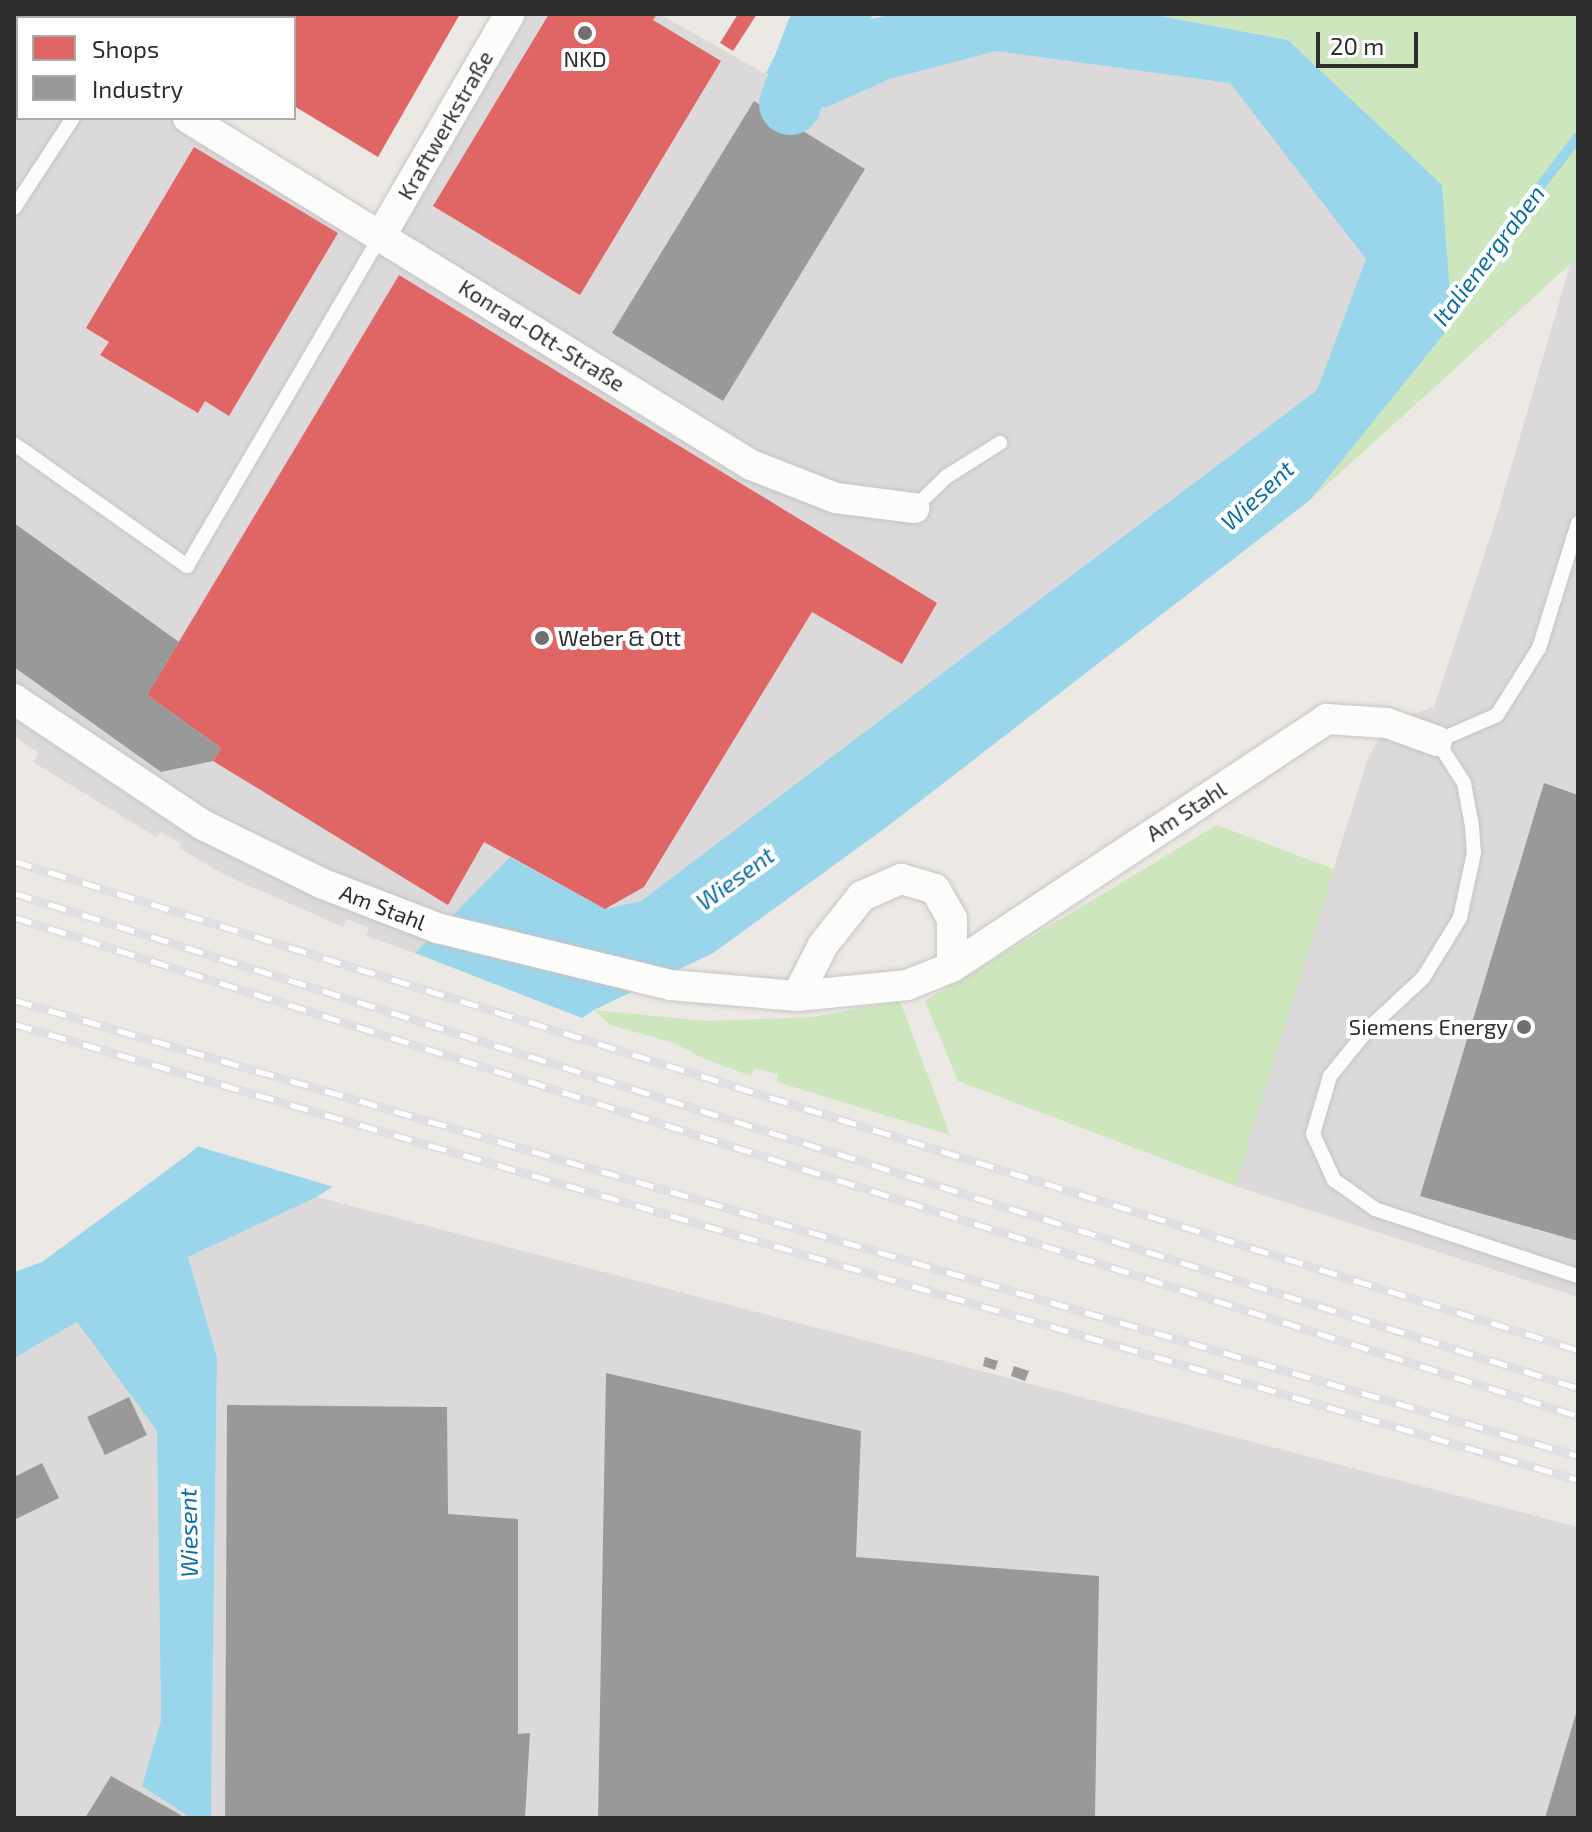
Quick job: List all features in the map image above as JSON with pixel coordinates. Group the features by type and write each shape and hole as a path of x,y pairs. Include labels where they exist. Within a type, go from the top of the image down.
{"street":[{"name":"Kraftwerkstraße","path":"380,237 510,14"},
{"name":"Konrad-Ott-Straße","path":"191,120 751,465 836,498 914,508"},
{"name":"Am Stahl","path":"14,699 203,825 323,884 437,928 671,985 797,996 907,985 952,967 1326,719 1387,723 1437,741"},
{"path":"797,996 823,945 862,896 901,879 935,889 952,919 952,967"}],"lane":[{"path":"14,208 72,120"},
{"path":"14,444 187,566 380,237"},
{"path":"914,508 946,477 1000,443"},
{"path":"1578,523 1539,648 1497,715 1437,741 1464,783 1472,826 1474,853 1460,918 1423,978 1369,1028 1330,1076 1313,1134 1334,1180 1375,1209 1578,1276"}],"shaded area":[{"path":"14,14 16,120 208,120 387,224 515,14 660,14 825,108 890,79 996,51 1230,82 1367,259 1317,390 641,901 605,909 510,857 415,953 366,936 369,928 347,919 343,927 225,875 179,848 181,844 161,832 156,837 33,762 39,753 14,736"},
{"path":"1578,257 1578,1297 1235,1186 1367,761 1387,723 1434,707 1495,522 1570,265"},
{"path":"317,1197 1578,1527 1578,1818 211,1818 217,1357 188,1257"},
{"path":"77,1322 157,1431 161,1720 142,1786 191,1818 14,1818 14,1358"}],"green space":[{"path":"1151,14 1578,14 1578,257 1310,500 1452,324 1288,40"},
{"path":"1217,825 1334,869 1235,1186 958,1081 925,1001"},
{"path":"900,1001 950,1135 777,1082 778,1074 754,1068 751,1076 702,1058 674,1043 611,1025 594,1010 706,1021 812,1017"}],"water":[{"path":"796,14 874,14 870,19 894,14 1150,14 1288,40 1442,185 1452,324 1310,500 888,826 713,953 594,1010 317,1197 188,1257 217,1357 211,1818 191,1818 142,1786 161,1720 157,1431 77,1322 14,1358 14,1272 42,1262 189,1154 415,953 510,857 605,909 641,901 1317,390 1366,259 1230,83 996,51 890,79 825,108 766,73"}],"pier":[{"path":"415,953 587,1020 337,1188 193,1145 371,987"}],"building: Shops":[{"path":"144,14 460,14 378,157 296,107 296,16"},
{"path":"549,14 657,14 653,20 721,61 580,295 433,206"},
{"path":"738,14 757,14 733,51 720,43"},
{"path":"194,147 338,233 229,416 205,401 198,413 100,355 109,342 86,328"},
{"name":"Weber & Ott","path":"399,275 937,603 902,664 812,612 644,887 605,909 484,842 448,905 213,761 221,748 147,695"}],"building: Industry":[{"path":"754,101 865,169 723,401 612,333"},
{"path":"14,523 179,642 147,695 221,748 213,761 161,772 14,667"},
{"name":"Siemens Energy","path":"1544,783 1578,795 1578,1241 1420,1196"},
{"path":"985,1357 998,1361 995,1370 983,1366"},
{"path":"1014,1366 1029,1371 1025,1381 1011,1376"},
{"path":"606,1373 861,1431 856,1557 1099,1576 1095,1818 598,1818"},
{"path":"129,1397 147,1435 105,1455 87,1417"},
{"path":"227,1405 447,1407 448,1514 518,1519 518,1734 530,1733 525,1818 225,1818"},
{"path":"42,1463 59,1498 14,1520 14,1477"},
{"path":"1577,1710 1578,1818 1545,1818"},
{"path":"111,1776 172,1810 185,1818 85,1818"}],"waterway":[{"name":"Wiesent","path":"790,104 817,32"},
{"name":"Italienergraben","path":"1443,314 1578,137"}],"railway":[{"path":"14,861 1578,1350"},
{"path":"14,893 1578,1388"},
{"path":"14,917 1578,1416"},
{"path":"14,1000 1578,1456"},
{"path":"14,1024 1578,1480"}],"place":[{"name":"NKD","path":"585,33"},
{"name":"Weber & Ott","path":"542,638"},
{"name":"Siemens Energy","path":"1524,1027"}]}
